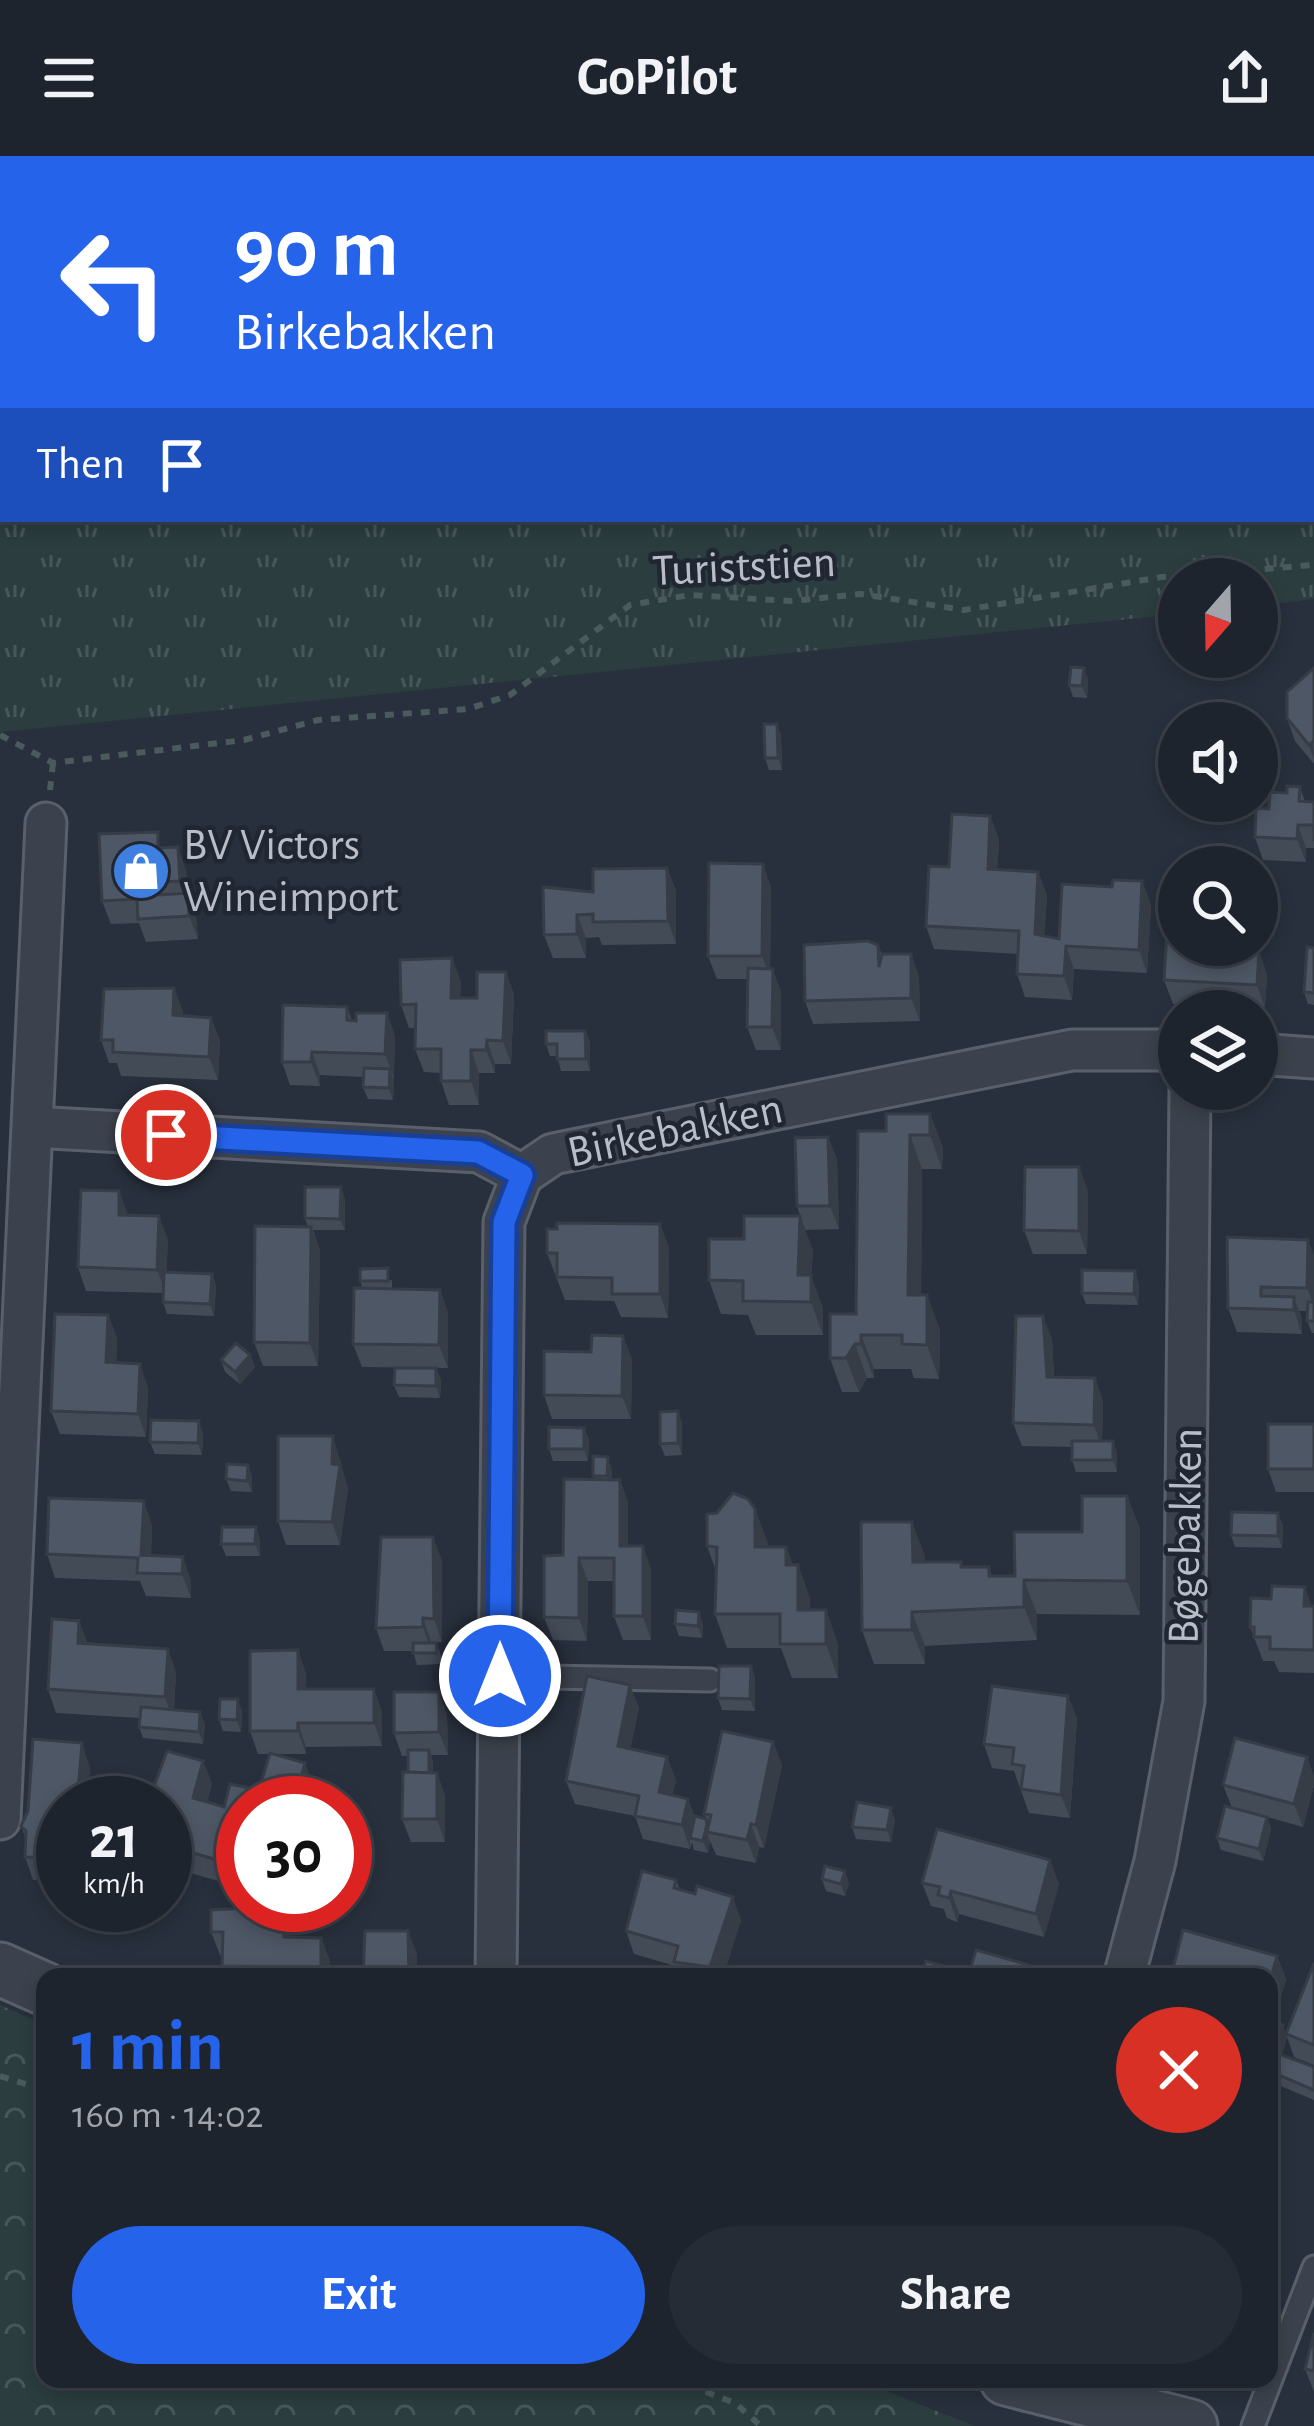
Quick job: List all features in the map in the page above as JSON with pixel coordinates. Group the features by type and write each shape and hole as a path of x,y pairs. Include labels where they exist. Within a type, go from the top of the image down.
{"street":[{"path":"0,1820 46,823"},
{"name":"Birkebakken","path":"33,1127 478,1152 522,1175 553,1154 1072,1050 1158,1051"},
{"path":"1278,1055 1314,1058"},
{"name":"Bøgebakken","path":"1126,1968 1155,1862 1184,1701 1190,1110"},
{"path":"496,1968 504,1222 522,1175"},
{"path":"0,1969 36,1985"},
{"path":"1043,2388 1191,2426"}],"lane":[{"path":"500,1676 710,1680"},
{"path":"1278,2361 1314,2267"},
{"path":"1253,2426 1268,2388"}],"path":[{"name":"Turiststien","path":"0,735 53,763 244,740 319,720 468,709 510,695 630,605 690,595 792,601 861,594 964,610 1162,577 1314,566"},
{"path":"0,2076 36,2087"},
{"path":"696,2388 735,2403 761,2426"}],"green space":[{"path":"0,522 1314,522 1314,599 1278,603 1278,558 1158,558 1158,616 0,732"},
{"path":"0,2005 36,2021 36,2388 878,2388 975,2426 0,2426"}],"building":[{"path":"1071,667 1084,668 1082,686 1069,685"},
{"path":"1314,668 1314,741 1309,745 1287,718 1287,692"},
{"path":"764,724 777,724 778,758 765,758"},
{"path":"1287,786 1300,787 1299,801 1314,802 1314,825 1298,825 1297,839 1255,837 1256,822 1278,822 1278,792 1287,793"},
{"path":"952,814 990,816 988,869 1038,872 1035,934 1059,939 1062,884 1112,887 1113,880 1142,881 1139,950 1066,946 1064,976 1017,974 1019,931 926,926 929,866 949,867"},
{"path":"158,832 158,848 178,847 180,881 160,882 160,895 188,893 189,916 138,919 137,899 102,901 99,834"},
{"path":"709,863 763,864 762,956 708,956"},
{"path":"667,868 668,921 593,922 593,914 577,915 577,934 544,935 543,887 593,892 593,869"},
{"path":"868,941 878,945 879,967 882,954 911,954 911,998 805,1001 804,945"},
{"path":"1307,947 1314,948 1314,993 1304,992"},
{"path":"452,958 451,998 477,998 477,972 506,972 503,1041 487,1040 486,1050 471,1050 471,1081 441,1081 441,1049 415,1049 416,1004 401,1005 400,960"},
{"path":"1165,966 1258,966 1257,985 1164,980"},
{"path":"748,968 773,969 772,1027 747,1027"},
{"path":"174,988 173,1015 211,1018 209,1057 113,1052 113,1040 101,1040 104,989"},
{"path":"283,1005 347,1007 347,1020 356,1021 356,1013 387,1013 385,1054 312,1052 311,1062 282,1062"},
{"path":"546,1031 585,1031 586,1059 557,1059 557,1044 546,1044"},
{"path":"364,1068 390,1069 389,1088 363,1087"},
{"path":"886,1114 930,1114 930,1135 910,1135 908,1295 927,1295 927,1345 902,1344 902,1335 861,1335 861,1344 855,1344 846,1358 830,1358 830,1314 856,1314 858,1131 886,1131"},
{"path":"828,1137 830,1206 797,1206 795,1138"},
{"path":"1025,1167 1079,1167 1079,1231 1024,1230"},
{"path":"305,1187 341,1187 340,1219 305,1218"},
{"path":"81,1190 119,1191 119,1215 159,1216 157,1270 78,1267"},
{"path":"744,1216 800,1216 798,1275 811,1275 811,1302 743,1301 743,1281 709,1280 709,1239 744,1239"},
{"path":"557,1223 660,1224 660,1294 612,1294 612,1278 557,1277 557,1253 547,1253 547,1229 557,1229"},
{"path":"255,1226 311,1227 310,1343 254,1342"},
{"path":"1227,1237 1308,1240 1307,1288 1261,1287 1261,1296 1294,1297 1294,1310 1228,1308"},
{"path":"388,1268 388,1281 360,1281 360,1269"},
{"path":"1082,1270 1135,1271 1134,1294 1082,1293"},
{"path":"164,1272 212,1274 210,1304 163,1302"},
{"path":"354,1288 440,1290 439,1345 353,1344"},
{"path":"1308,1302 1314,1302 1314,1321 1307,1321"},
{"path":"55,1314 108,1315 106,1362 140,1364 138,1414 51,1411"},
{"path":"1016,1316 1043,1316 1047,1377 1095,1378 1094,1425 1013,1423"},
{"path":"592,1335 623,1336 622,1396 544,1395 544,1351 591,1352"},
{"path":"236,1343 250,1355 235,1372 221,1360"},
{"path":"395,1368 436,1368 436,1386 394,1385"},
{"path":"678,1411 678,1443 660,1444 660,1412"},
{"path":"151,1420 199,1421 198,1443 150,1442"},
{"path":"1268,1424 1314,1424 1314,1469 1268,1469"},
{"path":"549,1427 584,1428 584,1449 549,1449"},
{"path":"278,1436 333,1436 332,1464 340,1465 332,1522 278,1521"},
{"path":"1072,1441 1113,1441 1113,1460 1072,1460"},
{"path":"593,1456 608,1457 607,1476 593,1476"},
{"path":"227,1464 248,1465 247,1481 226,1479"},
{"path":"564,1479 620,1480 620,1546 643,1546 643,1616 614,1616 614,1558 579,1558 579,1618 544,1617 544,1556 563,1555"},
{"path":"733,1493 748,1499 755,1509 755,1547 786,1547 786,1565 798,1565 798,1610 826,1610 826,1644 780,1644 780,1614 715,1614 717,1547 707,1546 707,1514 717,1513"},
{"path":"1082,1496 1127,1496 1127,1581 1024,1580 1024,1607 912,1612 912,1630 862,1630 861,1522 912,1522 913,1562 961,1562 961,1567 989,1567 989,1576 1015,1576 1014,1532 1082,1532"},
{"path":"49,1498 144,1501 141,1555 183,1557 182,1574 137,1573 138,1558 47,1554"},
{"path":"1232,1512 1278,1513 1278,1536 1231,1535"},
{"path":"222,1527 256,1527 255,1544 221,1544"},
{"path":"381,1537 433,1537 434,1619 423,1618 423,1627 376,1628"},
{"path":"1272,1586 1305,1587 1304,1606 1314,1606 1314,1650 1270,1649 1270,1637 1254,1637 1251,1598 1271,1599"},
{"path":"676,1610 699,1612 698,1626 675,1624"},
{"path":"52,1619 79,1621 78,1643 168,1649 165,1697 48,1689"},
{"path":"413,1643 436,1643 437,1653 413,1653"},
{"path":"298,1650 298,1689 374,1689 374,1723 298,1723 298,1731 250,1731 250,1651"},
{"path":"719,1666 751,1666 750,1699 718,1698"},
{"path":"587,1676 630,1685 618,1746 667,1757 659,1792 688,1799 682,1825 635,1816 639,1796 566,1781"},
{"path":"992,1686 1068,1696 1061,1795 1021,1789 1024,1766 1012,1764 1014,1748 984,1744"},
{"path":"394,1692 439,1692 439,1732 394,1733"},
{"path":"220,1699 238,1699 237,1720 219,1719"},
{"path":"141,1707 200,1712 199,1732 139,1727"},
{"path":"722,1731 773,1742 756,1825 751,1824 747,1840 707,1832 711,1815 704,1814"},
{"path":"1235,1738 1307,1757 1294,1804 1223,1785"},
{"path":"33,1739 82,1743 79,1776 36,1776 36,1857 25,1857 26,1831 21,1826 28,1811"},
{"path":"408,1750 429,1750 429,1773 408,1772"},
{"path":"167,1751 203,1761 193,1798 216,1805 214,1859 192,1853 192,1776 158,1776"},
{"path":"270,1753 305,1763 302,1776 263,1776"},
{"path":"403,1772 437,1773 437,1819 402,1819"},
{"path":"857,1802 891,1808 887,1830 852,1827"},
{"path":"1225,1806 1267,1817 1259,1849 1217,1838"},
{"path":"695,1816 706,1819 703,1841 690,1838"},
{"path":"937,1829 1050,1860 1036,1914 951,1891 949,1898 938,1895 940,1887 922,1883"},
{"path":"825,1866 845,1871 841,1884 822,1879"},
{"path":"642,1871 676,1880 674,1888 695,1894 697,1886 733,1897 710,1967 674,1962 678,1946 626,1931"},
{"path":"211,1910 216,1910 216,1932 211,1932"},
{"path":"1183,1930 1277,1956 1274,1968 1173,1968"},
{"path":"408,1931 409,1968 363,1968 365,1932"},
{"path":"223,1932 284,1932 284,1937 321,1938 321,1968 222,1966"},
{"path":"976,1950 1029,1965 1028,1968 971,1968"},
{"path":"926,1961 951,1968 924,1968"},
{"path":"1314,1963 1314,2045 1286,2034"},
{"path":"1278,2054 1314,2067 1314,2090 1278,2075"},
{"path":"1314,2333 1314,2371 1305,2369"}],"place":[{"name":"BV Victors Wineimport","path":"141,871"}],"route":[{"path":"166,1135 478,1152 522,1175 504,1222 500,1676"}]}
